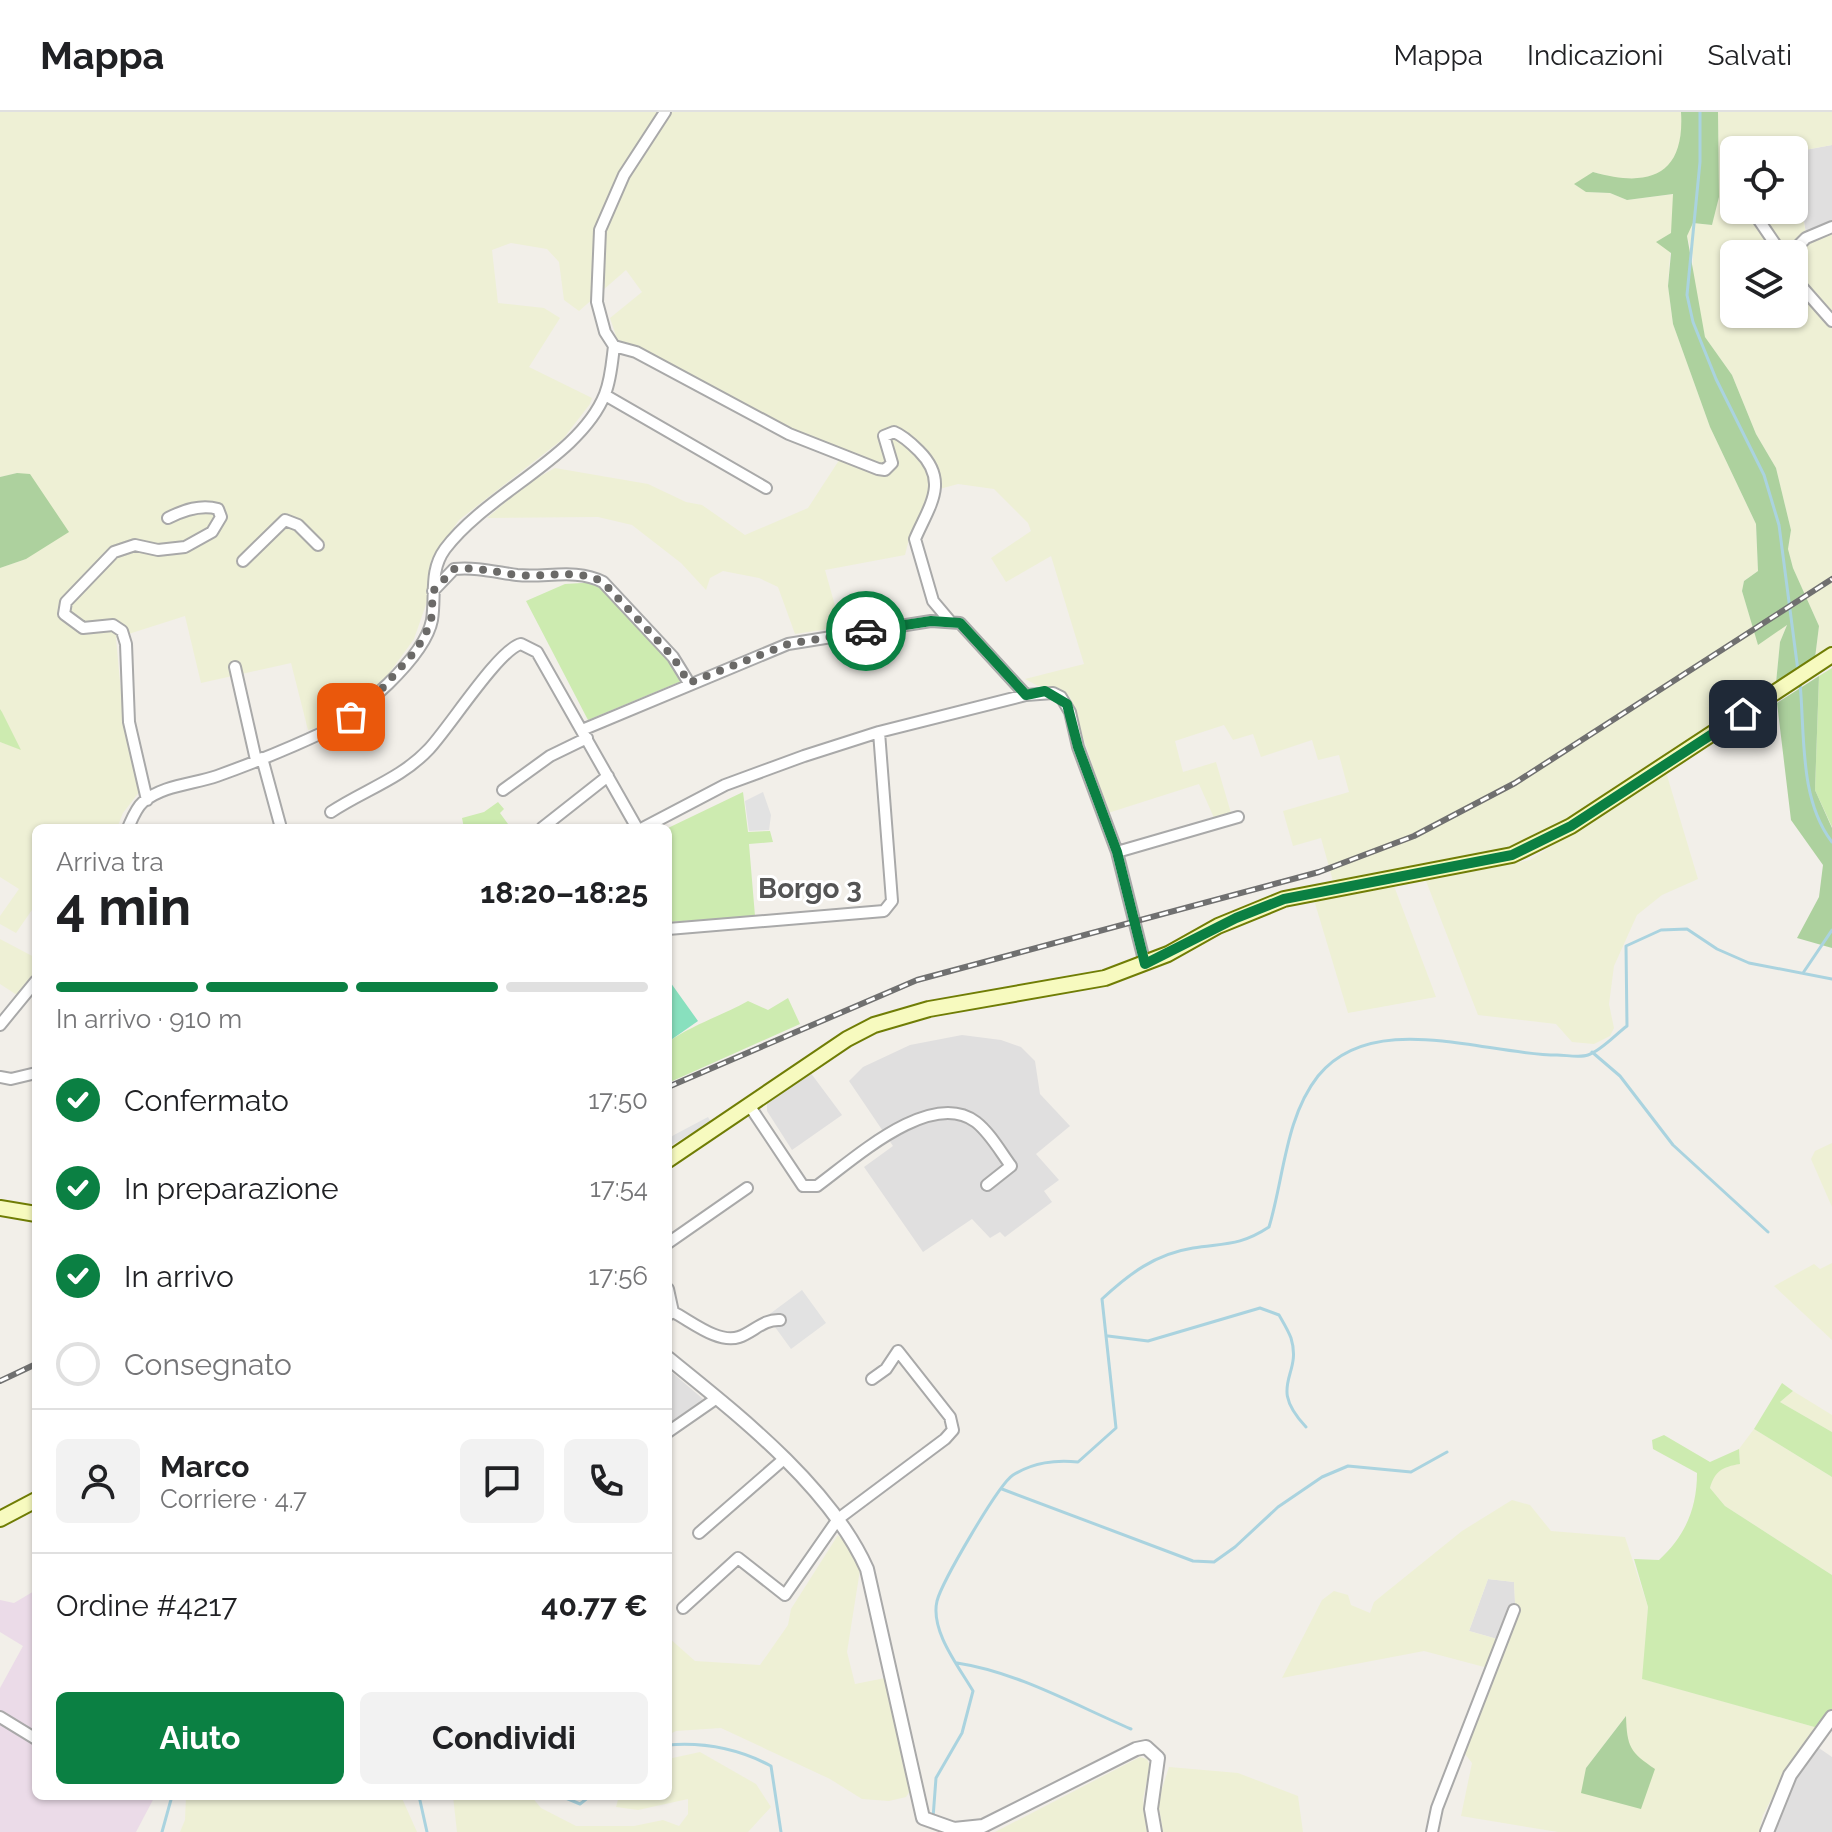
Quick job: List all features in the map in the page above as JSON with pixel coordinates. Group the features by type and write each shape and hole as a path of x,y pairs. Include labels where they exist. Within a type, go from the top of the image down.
{"main road":[{"path":"672,1157 847,1039 874,1025 929,1009 1078,984 1145,964 1230,921 1284,899 1487,862 1523,850 1571,826 1832,655"},
{"path":"0,1208 32,1213"},
{"path":"0,1519 32,1502"}],"street":[{"path":"665,112 624,175 600,230 597,302 605,332 614,346 636,352 789,434 878,469 885,470 892,463 884,436 888,432 900,434 924,456 934,472 937,487 931,509 915,539 917,555 933,601 949,620"},
{"path":"1804,240 1832,227"},
{"path":"1808,294 1832,321"},
{"path":"131,824 147,800 177,786 215,777 325,732 351,717 379,692 417,649 431,623 435,569 457,533 489,503 571,441 605,395 614,346"},
{"path":"605,395 766,488"},
{"path":"147,800 129,722 126,644 122,631 113,625 83,628 64,614 66,602 114,552 135,545 158,550 185,547 212,532 221,517 218,509 209,506 182,511 168,518"},
{"path":"243,561 285,520 298,525 318,545"},
{"path":"433,591 454,569 474,567 519,575 589,574 603,582 653,635 689,683"},
{"path":"503,790 584,734 689,683 788,644 949,620 960,623 1026,695"},
{"path":"331,812 415,764 513,646 521,644 537,652 635,824"},
{"path":"235,667 280,824"},
{"path":"651,824 725,785 879,732 1045,691 1067,704 1078,747 1117,852 1145,964"},
{"path":"672,929 884,911 892,901 879,732"},
{"path":"547,824 608,776"},
{"path":"1117,852 1238,817"},
{"path":"0,1025 32,986"},
{"path":"0,1077 11,1079 32,1074"},
{"path":"749,1105 803,1186 817,1186 911,1121 942,1110 974,1120 1011,1166 987,1185"},
{"path":"672,1240 747,1188"},
{"path":"672,1314 722,1338 739,1337 770,1319 780,1320"},
{"path":"683,1608 738,1558 785,1595 838,1519 953,1430 950,1417 898,1351 886,1369 872,1379"},
{"path":"672,1361 784,1459 838,1519 867,1569 920,1813 928,1821 954,1829 983,1826 1136,1749 1146,1747 1158,1758 1151,1809 1155,1832"},
{"path":"672,1429 717,1398"},
{"path":"699,1533 784,1459"},
{"path":"1432,1832 1437,1808 1514,1610"},
{"path":"0,1717 32,1737"},
{"path":"1767,1832 1790,1775 1832,1717"}],"shaded area":[{"path":"1832,145 1832,223 1806,234 1805,224 1808,224 1808,149"},
{"path":"763,792 771,815 769,830 749,831 745,801"},
{"path":"962,1035 1001,1040 1021,1047 1035,1061 1040,1094 1070,1126 1036,1154 1059,1180 1044,1191 1052,1202 1005,1237 1000,1232 990,1238 972,1219 923,1252 864,1167 893,1146 849,1081 863,1067 910,1045"},
{"path":"810,1072 842,1115 792,1150 767,1111 767,1104"},
{"path":"708,1117 711,1122 672,1145 674,1135"},
{"path":"802,1290 826,1323 791,1349 767,1316"},
{"path":"672,1372 703,1399 672,1421"},
{"path":"1488,1579 1514,1582 1516,1621 1508,1642 1469,1631"},
{"path":"32,1592 32,1800 153,1800 136,1832 0,1832 0,1688 23,1646 0,1632 0,1600 14,1603"},
{"path":"1816,1746 1832,1757 1832,1832 1772,1832 1784,1794"}],"green space":[{"path":"0,112 1681,112 1683,136 1673,163 1652,178 1620,180 1593,172 1586,192 1610,193 1627,200 1674,194 1668,286 1673,324 1710,427 1756,524 1758,571 1744,581 1742,591 1758,644 1787,624 1780,642 1776,683 1559,828 1507,849 1333,881 1321,838 1293,846 1283,811 1349,792 1339,755 1318,760 1312,740 1261,757 1253,734 1233,740 1224,725 1175,741 1183,772 1216,762 1231,813 1215,820 1199,784 1108,813 1070,697 1059,688 1038,686 1025,679 1084,664 1051,556 1006,582 991,558 1031,531 1028,523 994,489 958,484 932,491 909,539 905,555 825,570 841,627 795,634 778,587 759,578 723,571 710,578 706,590 681,563 632,525 598,517 487,518 528,483 555,468 648,484 686,502 702,505 745,535 808,508 845,451 767,419 617,339 610,318 642,292 626,270 579,311 564,300 559,262 547,249 511,243 492,250 498,303 544,308 560,318 529,367 592,398 590,404 563,439 459,520 431,560 429,596 414,639 377,690 333,723 308,730 291,663 201,683 185,616 116,638 123,714 140,791 119,824 32,824 32,910 16,933 0,924 0,916 19,889 0,877 0,742 20,749 0,709 0,568 26,559 17,473 0,477"},
{"path":"1681,112 1718,112 1719,197 1712,225 1693,223 1687,236 1705,337 1732,375 1756,434 1776,468 1791,530 1788,549 1793,568 1819,626 1815,658 1776,683 1780,642 1787,625 1758,645 1742,591 1744,581 1758,571 1756,524 1710,427 1673,324 1668,286 1671,253 1656,242 1671,233 1673,194 1627,200 1610,193 1586,192 1574,184 1593,172 1631,178 1660,172 1677,151"},
{"path":"1718,112 1832,112 1832,145 1808,149 1808,136 1720,136 1720,224 1804,224 1806,234 1832,223 1832,647 1815,658 1819,626 1793,568 1788,549 1791,530 1776,468 1756,434 1732,375 1705,337 1692,278 1693,256 1687,236 1692,223 1712,225 1719,197"},
{"path":"30,474 69,532 26,559 0,568 0,477"},
{"path":"598,582 666,653 684,680 588,720 526,601 565,584"},
{"path":"1832,668 1832,827 1815,790 1819,676"},
{"path":"1819,676 1815,790 1832,828 1832,948 1797,938 1819,897 1823,865 1791,820 1777,703"},
{"path":"0,709 2,712 21,750 0,742"},
{"path":"1666,772 1698,879 1662,895 1637,915 1614,966 1609,1004 1614,1028 1610,1036 1594,1044 1572,1042 1556,1024 1478,1015 1426,881 1530,860"},
{"path":"743,792 748,832 770,831 773,842 749,844 755,916 672,922 672,826"},
{"path":"498,802 504,809 500,813 508,824 463,824 462,818 484,812"},
{"path":"1394,886 1436,997 1348,1013 1314,900"},
{"path":"0,939 32,956 32,975 17,995 0,984"},
{"path":"672,985 698,1021 672,1039"},
{"path":"788,998 800,1024 672,1081 672,1040 748,1001 768,1010"},
{"path":"1832,1143 1832,1207 1811,1159 1815,1151"},
{"path":"1832,1263 1832,1340 1774,1286 1814,1264 1820,1269"},
{"path":"1782,1383 1793,1391 1780,1402 1832,1432 1832,1477 1754,1429"},
{"path":"1793,1391 1832,1415 1832,1432 1780,1402"},
{"path":"1754,1429 1832,1477 1832,1575 1725,1506 1710,1488 1713,1476 1723,1466 1740,1464 1739,1449"},
{"path":"1664,1435 1710,1462 1739,1449 1740,1464 1720,1471 1710,1488 1725,1506 1832,1575 1832,1711 1818,1728 1642,1679 1648,1607 1634,1559 1659,1560 1668,1551 1688,1521 1695,1498 1697,1473 1653,1449 1652,1440"},
{"path":"1512,1500 1530,1505 1551,1531 1625,1537 1648,1607 1643,1679 1818,1728 1785,1773 1763,1815 1759,1832 1558,1832 1461,1816 1472,1763 1465,1754 1516,1621 1514,1582 1488,1579 1469,1631 1497,1639 1488,1668 1424,1651 1282,1678 1322,1600 1334,1591 1348,1595 1351,1605 1370,1613 1374,1602 1462,1531","holes":["1625,1717 1627,1739 1634,1755 1586,1768"]},
{"path":"838,1535 851,1549 860,1570 847,1652 855,1684 885,1678 910,1791 906,1797 889,1801 862,1799 830,1779 721,1728 672,1733 672,1641 695,1661 760,1665 788,1625 791,1609"},
{"path":"1626,1716 1627,1735 1632,1748 1655,1769 1641,1809 1581,1793 1586,1768"},
{"path":"700,1752 756,1784 771,1807 748,1832 457,1832 453,1800 534,1800 541,1808 576,1826 634,1826 663,1820 679,1826 688,1814 688,1799 638,1810 616,1807 618,1800 672,1800 672,1758"},
{"path":"1140,1757 1147,1759 1150,1766 1143,1799 1147,1832 995,1832"},
{"path":"1169,1767 1238,1773 1298,1796 1303,1832 1163,1832 1158,1801"},
{"path":"186,1800 403,1800 417,1832 180,1832 185,1820"}],"waterway":[{"path":"1700,112 1700,162 1687,295 1693,322 1716,379 1764,475 1779,525 1798,671"},
{"path":"1800,683 1809,787 1821,825 1832,842"},
{"path":"933,1818 936,1778 962,1733 973,1691 947,1648 938,1624 937,1601 949,1575 984,1514 1013,1475 1045,1463 1078,1462 1116,1428 1102,1299 1133,1273 1155,1260 1179,1251 1241,1241 1269,1227 1292,1129 1318,1076 1341,1056 1368,1044 1399,1039 1431,1040 1528,1053 1577,1056 1593,1053 1627,1026 1626,946 1661,930 1687,929 1717,949 1749,963 1832,979"},
{"path":"1803,973 1832,930"},
{"path":"1592,1052 1620,1076 1673,1145 1768,1232"},
{"path":"1108,1336 1148,1341 1260,1308 1279,1315 1291,1338 1293,1351 1288,1400 1306,1427"},
{"path":"1002,1489 1193,1561 1214,1562 1278,1507 1322,1477 1348,1466 1411,1472 1447,1452"},
{"path":"957,1663 1024,1682 1131,1729"},
{"path":"672,1745 721,1748 771,1766 781,1832"},
{"path":"162,1832 171,1800"},
{"path":"420,1800 427,1832"},
{"path":"570,1800 580,1804 585,1800"}],"railway":[{"path":"672,1085 917,980 1319,872 1414,836 1515,783 1832,579"},
{"path":"0,1381 32,1366"}],"way so far":[{"path":"351,717 379,692 417,649 431,623 433,591 454,569 474,567 519,575 589,574 603,582 673,657 689,683 788,644 866,631"}],"district":[{"name":"Borgo 3","path":"810,888"}],"route":[{"path":"866,631 931,621 960,623 1026,695 1045,691 1061,697 1067,704 1078,747 1117,852 1145,954 1145,964 1218,926 1284,899 1512,855 1571,826 1743,714"}]}
